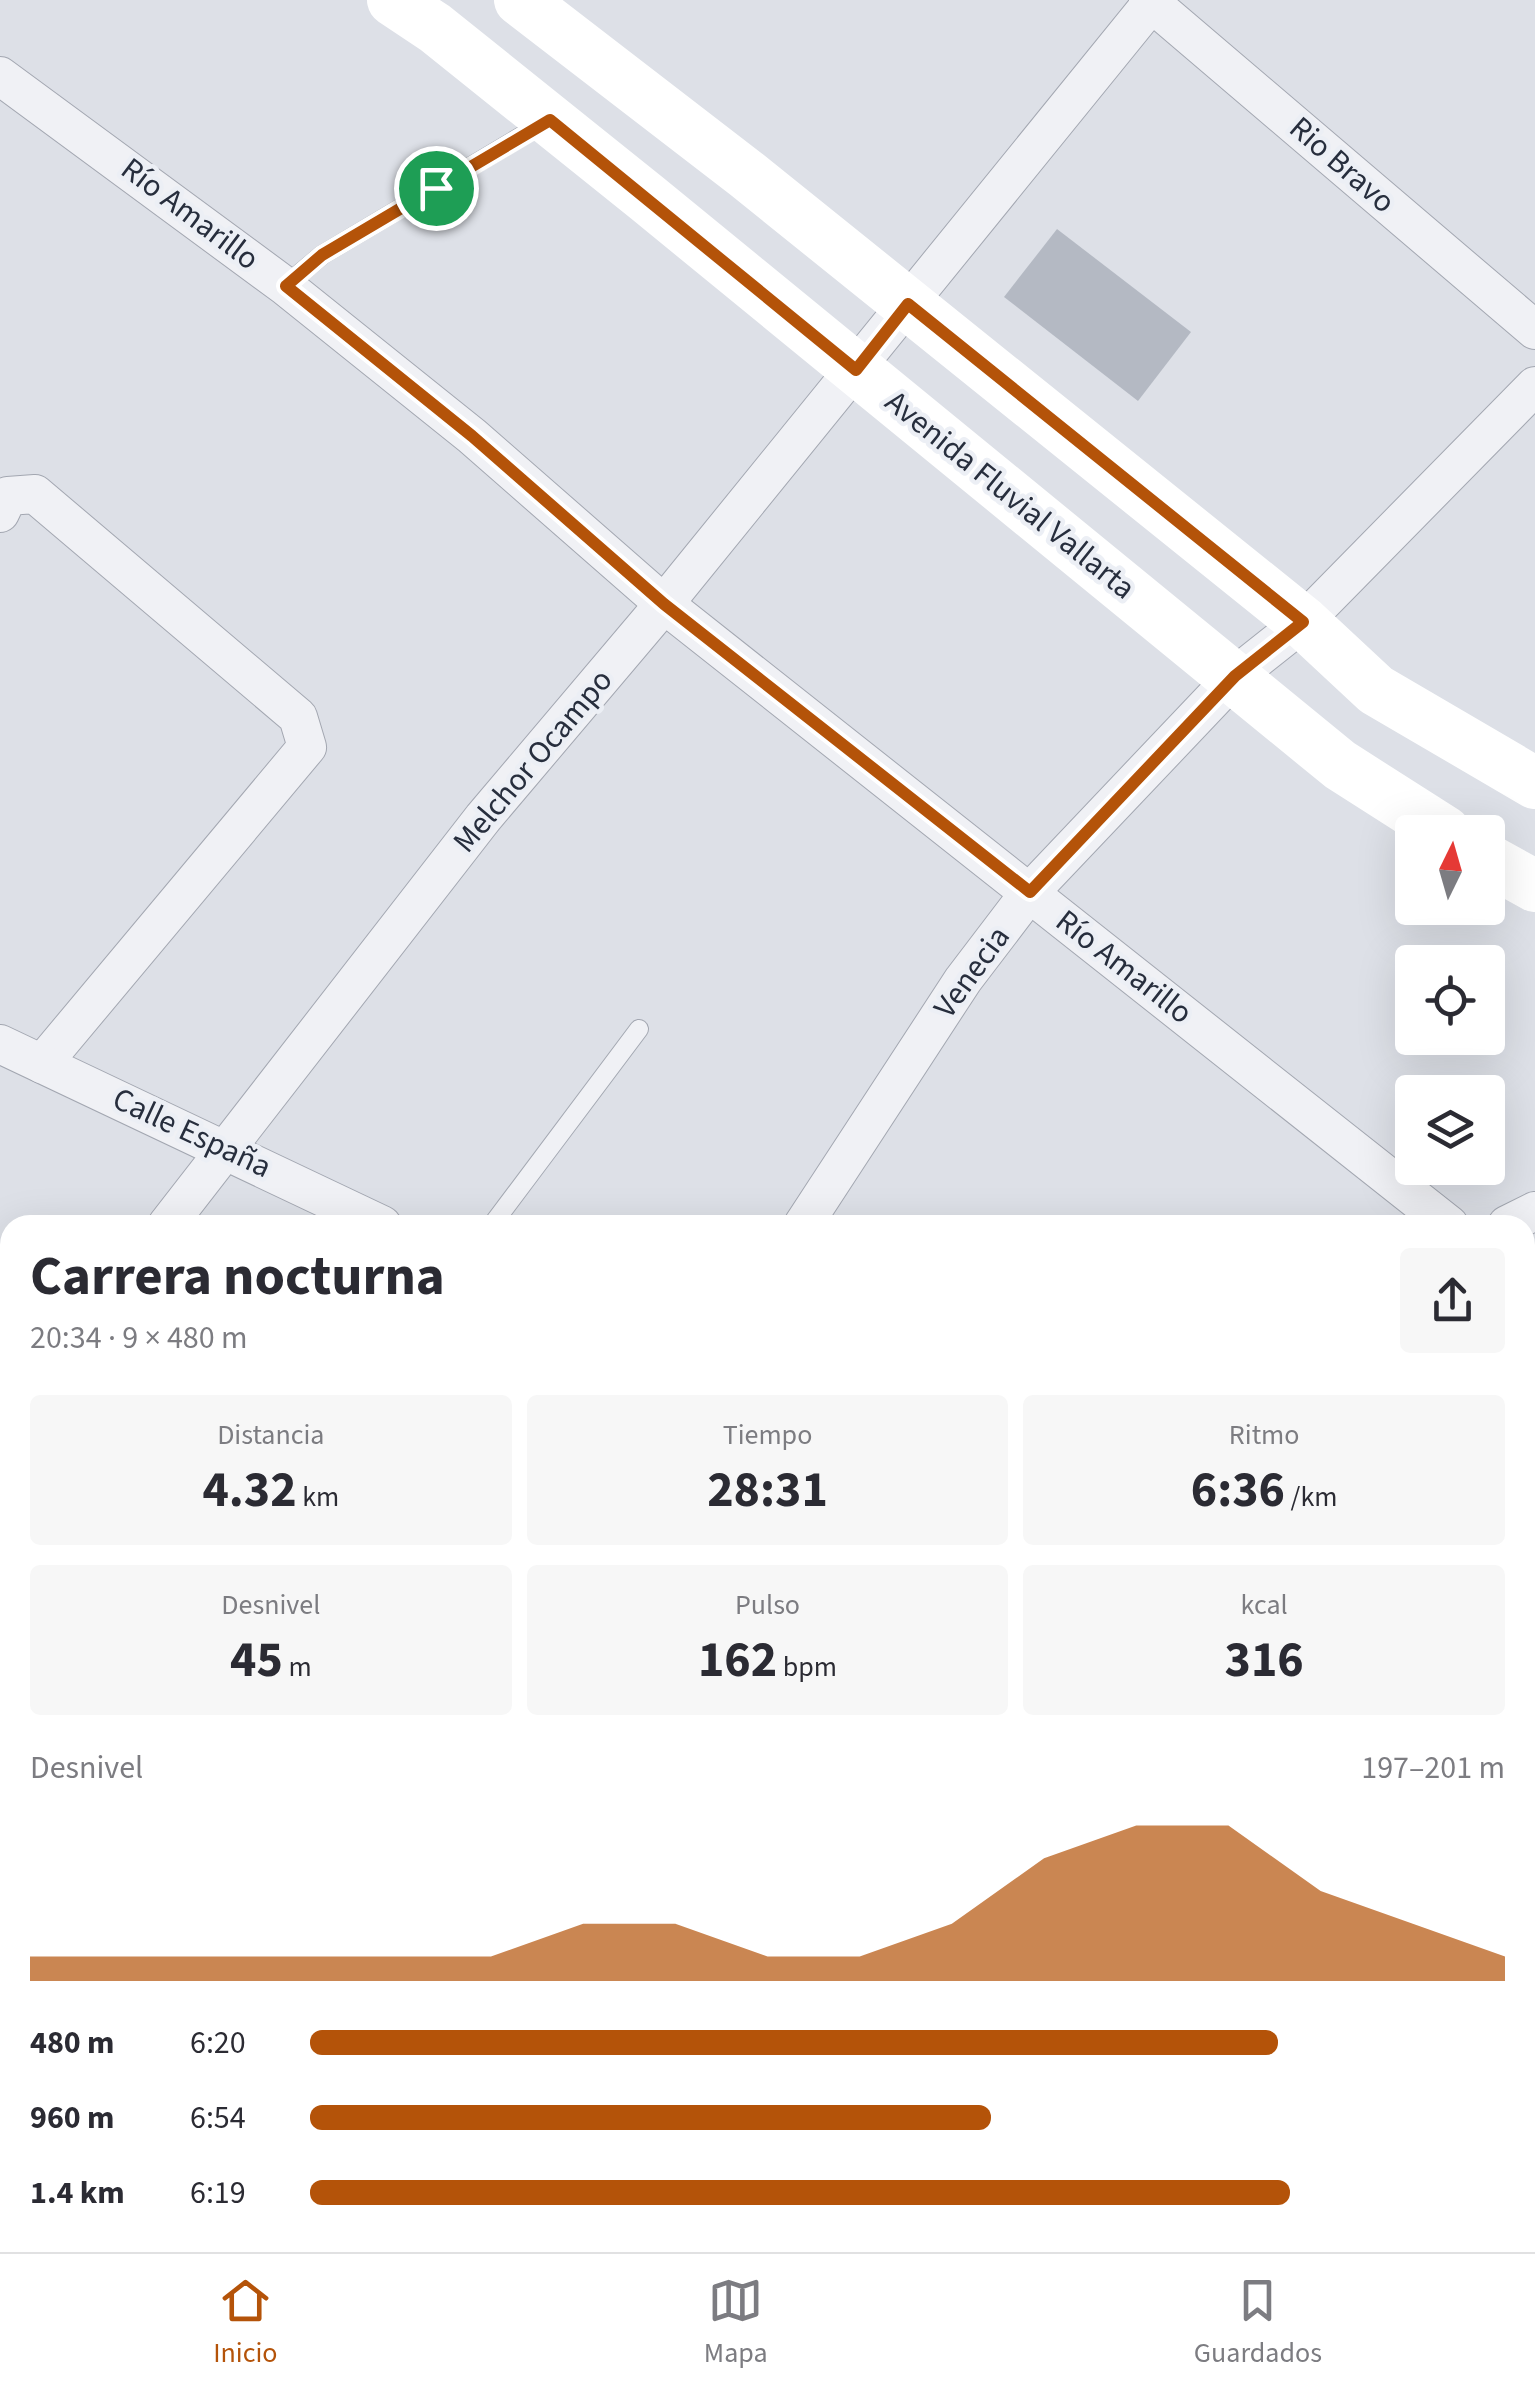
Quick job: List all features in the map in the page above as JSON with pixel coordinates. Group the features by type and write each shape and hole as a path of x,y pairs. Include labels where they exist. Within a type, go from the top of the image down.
{"street":[{"name":"Avenida Fluvial Vallarta","path":"393,0 436,28 550,120 1340,765 1418,815"},
{"path":"520,0 908,304 1303,622 1376,690 1535,783"},
{"name":"Melchor Ocampo","path":"175,1215 483,818 856,370 1151,1"},
{"name":"Rio Bravo","path":"1151,1 1535,330"},
{"name":"Río Amarillo","path":"0,76 286,286 472,436 664,604 1436,1215"},
{"name":"Venecia","path":"810,1215 963,980 1030,892 1235,676 1303,622 1535,386"},
{"path":"0,513 8,496 35,494 298,717 307,747 42,1064"},
{"path":"1505,869 1535,886"},
{"name":"Calle España","path":"0,1044 362,1215"}],"lane":[{"path":"286,286 322,255 550,120"},
{"path":"500,1215 639,1030"}],"building":[{"path":"1057,229 1191,332 1138,401 1004,297"}],"route":[{"path":"550,120 856,370 908,304 1303,622 1235,676 1030,892 664,604 472,436 286,286 322,255 436,188 550,120"}]}
